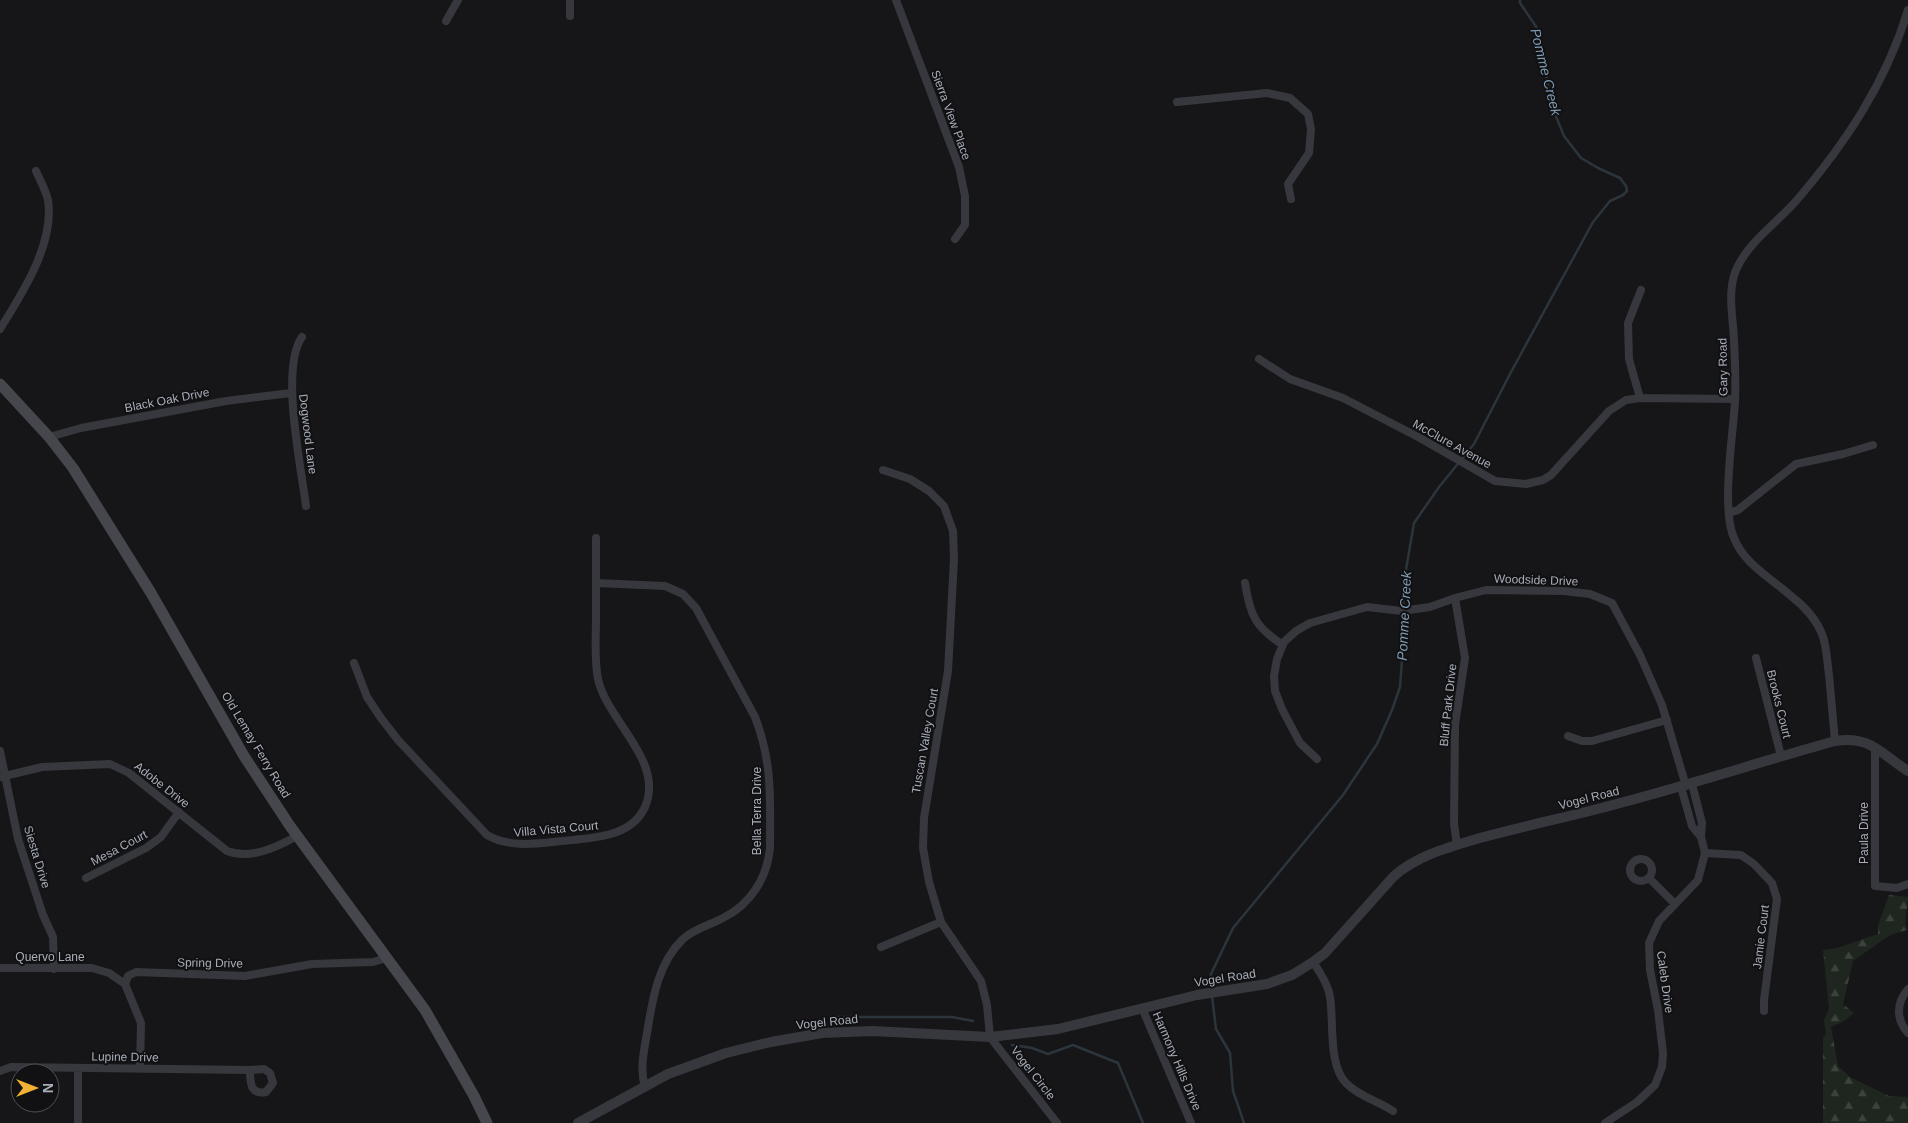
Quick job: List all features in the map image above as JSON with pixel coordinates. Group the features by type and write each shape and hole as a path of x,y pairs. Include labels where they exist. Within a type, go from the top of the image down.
{"main road":[{"name":"Old Lemay Ferry Road","path":"0,384 49,437 73,468 151,593 244,756 297,836 388,958 439,1033 487,1123"}],"street":[{"path":"446,21 458,0"},
{"path":"570,0 570,16"},
{"name":"Sierra View Place","path":"896,0 959,167 965,196 965,225 955,238"},
{"name":"Gary Road","path":"1835,741 1827,662 1822,635 1815,621 1806,610 1750,563 1733,536 1729,513 1735,399 1732,292 1736,271 1744,256 1755,242 1794,203 1841,146 1864,111 1889,61 1902,31 1908,10"},
{"path":"1177,102 1267,93 1290,98 1308,114 1311,129 1309,154 1288,184 1291,199"},
{"path":"0,329 29,278 47,233 48,198 36,171"},
{"path":"1640,290 1628,324 1629,359 1640,398"},
{"name":"Dogwood Lane","path":"302,337 296,352 291,393 306,506"},
{"name":"McClure Avenue","path":"1259,359 1290,379 1343,398 1403,429 1495,481 1509,483 1526,484 1543,480 1551,475 1609,411 1626,400 1640,398 1735,399"},
{"name":"Black Oak Drive","path":"49,437 81,428 226,400 291,393"},
{"path":"1729,513 1738,510 1796,464 1843,454 1873,445"},
{"name":"Tuscan Valley Court","path":"883,470 910,479 929,491 944,506 953,531 954,559 948,670 924,818 923,848 927,874 941,922 981,981 988,1005 990,1037"},
{"name":"Villa Vista Court","path":"354,663 367,697 381,718 487,835 506,844 516,844 594,838 613,834 630,825 643,811 648,781 643,761 606,700 598,678 595,651 596,538"},
{"name":"Bella Terra Drive","path":"596,583 665,586 683,594 690,600 702,617 751,709 761,733 769,765 770,848 765,872 754,892 744,903 725,917 697,930 683,940 669,958 654,995 642,1063 642,1079 645,1087"},
{"path":"1245,583 1248,601 1257,622 1266,634 1283,646"},
{"name":"Woodside Drive","path":"1317,759 1300,743 1275,691 1274,676 1277,659 1283,646 1296,631 1310,623 1366,607 1402,611 1430,607 1486,590 1564,591 1590,594 1612,603 1640,655 1667,720 1686,786"},
{"name":"Bluff Park Drive","path":"1455,598 1465,658 1455,725 1454,824 1457,845"},
{"name":"Brooks Court","path":"1756,658 1768,712 1781,756"},
{"path":"1568,736 1582,741 1592,741 1667,720"},
{"name":"Vogel Road","path":"578,1123 668,1074 726,1053 771,1042 822,1033 872,1031 990,1037 1058,1029 1197,995 1246,989 1281,980 1325,953 1403,868 1420,859 1457,845 1686,786 1835,741 1855,739 1866,742 1908,770"},
{"name":"Paula Drive","path":"1875,748 1875,886 1897,888 1908,884"},
{"name":"Siesta Drive","path":"0,751 3,776 18,839 53,937 54,968"},
{"name":"Adobe Drive","path":"3,776 42,767 110,764 129,773 227,851 246,854 273,848 297,836"},
{"name":"Caleb Drive","path":"1605,1123 1637,1102 1655,1085 1662,1066 1663,1053 1658,1010 1650,970 1649,943 1659,921 1698,880 1705,853 1701,837 1702,824 1686,786"},
{"name":"Mesa Court","path":"86,878 154,843 161,837 179,812"},
{"name":"Jamie Court","path":"1705,853 1741,855 1754,864 1772,883 1776,900 1764,1011"},
{"path":"1649,878 1675,904"},
{"path":"881,947 941,922"},
{"name":"Spring Drive","path":"125,984 128,976 136,972 245,976 312,964 373,962 388,958"},
{"path":"1313,962 1323,977 1330,995 1335,1059 1340,1076 1358,1092 1380,1102 1393,1111"},
{"name":"Quervo Lane","path":"0,968 92,968 109,974 125,984"},
{"path":"125,984 141,1023 140,1068"},
{"path":"1908,989 1900,1002 1898,1011 1902,1025 1908,1033"},
{"name":"Harmony Hills Drive","path":"1142,1008 1191,1123"},
{"name":"Vogel Circle","path":"990,1037 1058,1123"},
{"name":"Lupine Drive","path":"0,1071 11,1066 250,1070"},
{"path":"78,1068 78,1123"}],"green space":[{"path":"1889,895 1908,897 1907,930 1890,935 1853,961 1843,1004 1854,1013 1844,1021 1831,1027 1838,1066 1850,1077 1889,1096 1908,1097 1908,1123 1823,1123 1823,1038 1826,1034 1824,1020 1829,1009 1823,950 1837,948 1878,934 1878,925"}],"waterway":[{"name":"Pomme Creek","path":"1211,991 1211,974 1233,928 1343,795 1377,744 1392,710 1400,687 1404,633 1403,587 1414,523 1439,487 1474,444 1593,222 1610,201 1627,191 1620,178 1581,158 1564,136 1551,104 1539,31 1520,3 1520,0"},
{"name":"Pomme Creek","path":"1212,996 1216,1029 1230,1053 1233,1091 1244,1123"},
{"path":"831,1017 952,1017 973,1021"},
{"path":"1012,1045 1032,1048 1048,1054 1073,1045 1118,1063 1143,1123"}]}
